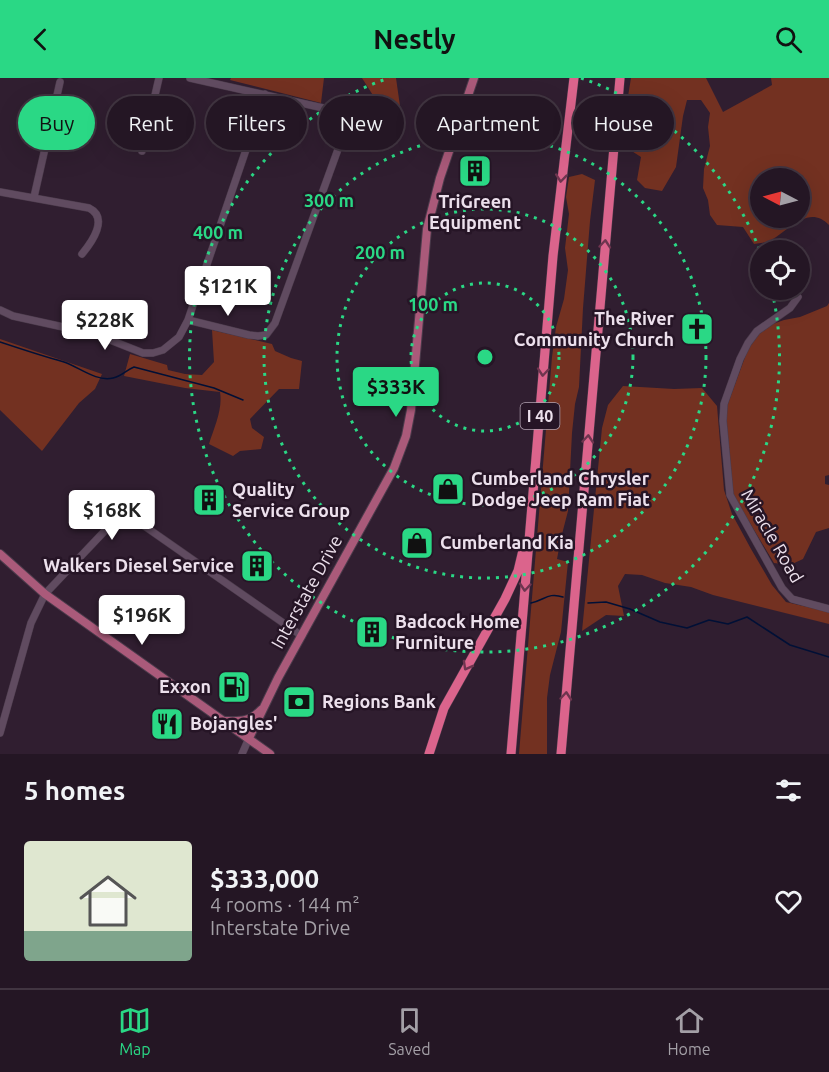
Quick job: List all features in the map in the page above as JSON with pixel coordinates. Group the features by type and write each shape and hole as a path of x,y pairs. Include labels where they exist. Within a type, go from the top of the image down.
{"highway":[{"name":"I 40","path":"511,754 553,256 574,78"},
{"path":"562,754 620,78"},
{"path":"429,754 444,708 505,599 518,571 531,517"}],"main road":[{"name":"Interstate Drive","path":"249,738 394,468 406,436 411,410 427,229 439,180 474,78"},
{"path":"0,554 45,594 270,754"},
{"path":"224,721 246,721 255,716 265,705"}],"street":[{"path":"142,151 159,78"},
{"path":"188,320 258,336 272,329 345,130 347,118 341,112 190,78"},
{"path":"34,197 60,82"},
{"path":"0,310 13,316 94,334 143,353 163,350 179,337 188,320 265,94"},
{"path":"0,192 95,211 98,217 98,229 82,254"},
{"name":"Miracle Road","path":"796,300 790,308 757,331 740,359 724,404 723,421 728,478 730,495 782,588 792,599 829,609"},
{"path":"0,733 31,623 45,594 117,518 124,515 130,516 302,636"},
{"path":"242,754 249,738"}],"shaded area":[{"path":"231,78 324,78 319,102 307,99 307,96 293,96 230,80"},
{"path":"362,78 396,78 399,96 373,96"},
{"path":"631,78 706,78 723,112 772,85 771,78 829,78 829,225 821,219 810,217 810,168 750,168 750,228 788,228 771,240 751,240 743,227 717,225 710,215 708,200 703,188 704,169 710,146 708,127 710,113 701,100 687,100 676,167 662,191 645,188 637,180 641,157 630,150 674,150 674,96 628,96"},
{"path":"582,174 595,180 583,308 579,387 572,433 568,511 557,559 568,562 561,632 550,675 547,698 547,754 519,754 552,357 568,270 565,248 569,214 566,197 569,177"},
{"path":"829,303 829,475 825,476 825,484 829,485 829,528 816,532 803,559 790,565 774,563 733,495 725,421 727,406 748,349 759,334 773,324 800,317 827,306"},
{"path":"212,330 272,344 275,351 302,361 299,389 279,389 250,419 252,428 264,437 261,449 240,451 233,456 209,444 219,412 220,392 185,388 124,376 130,354 167,365 168,370 202,375 214,362"},
{"path":"0,339 102,374 95,389 79,403 42,451 0,410"},
{"path":"623,386 702,388 717,406 724,490 732,514 772,585 786,602 829,612 829,624 713,595 691,587 665,583 642,575 625,574 618,586 624,616 606,615 582,631 602,428 608,405"}],"waterway":[{"path":"0,342 64,362 100,378 116,377 134,367 214,388 243,400"},
{"path":"531,603 550,596 563,597"},
{"path":"588,603 606,602 660,622 687,628 709,620 728,624 747,617 790,645 829,657"}],"place":[{"name":"TriGreen Equipment","path":"475,171"},
{"name":"The River Community Church","path":"697,329"},
{"name":"Cumberland Chrysler Dodge Jeep Ram Fiat","path":"448,489"},
{"name":"Quality Service Group","path":"209,500"},
{"name":"Cumberland Kia","path":"417,543"},
{"name":"Walkers Diesel Service","path":"257,566"},
{"name":"Badcock Home Furniture","path":"372,632"},
{"name":"Exxon","path":"234,687"},
{"name":"Regions Bank","path":"299,702"},
{"name":"Bojangles'","path":"167,724"}]}
